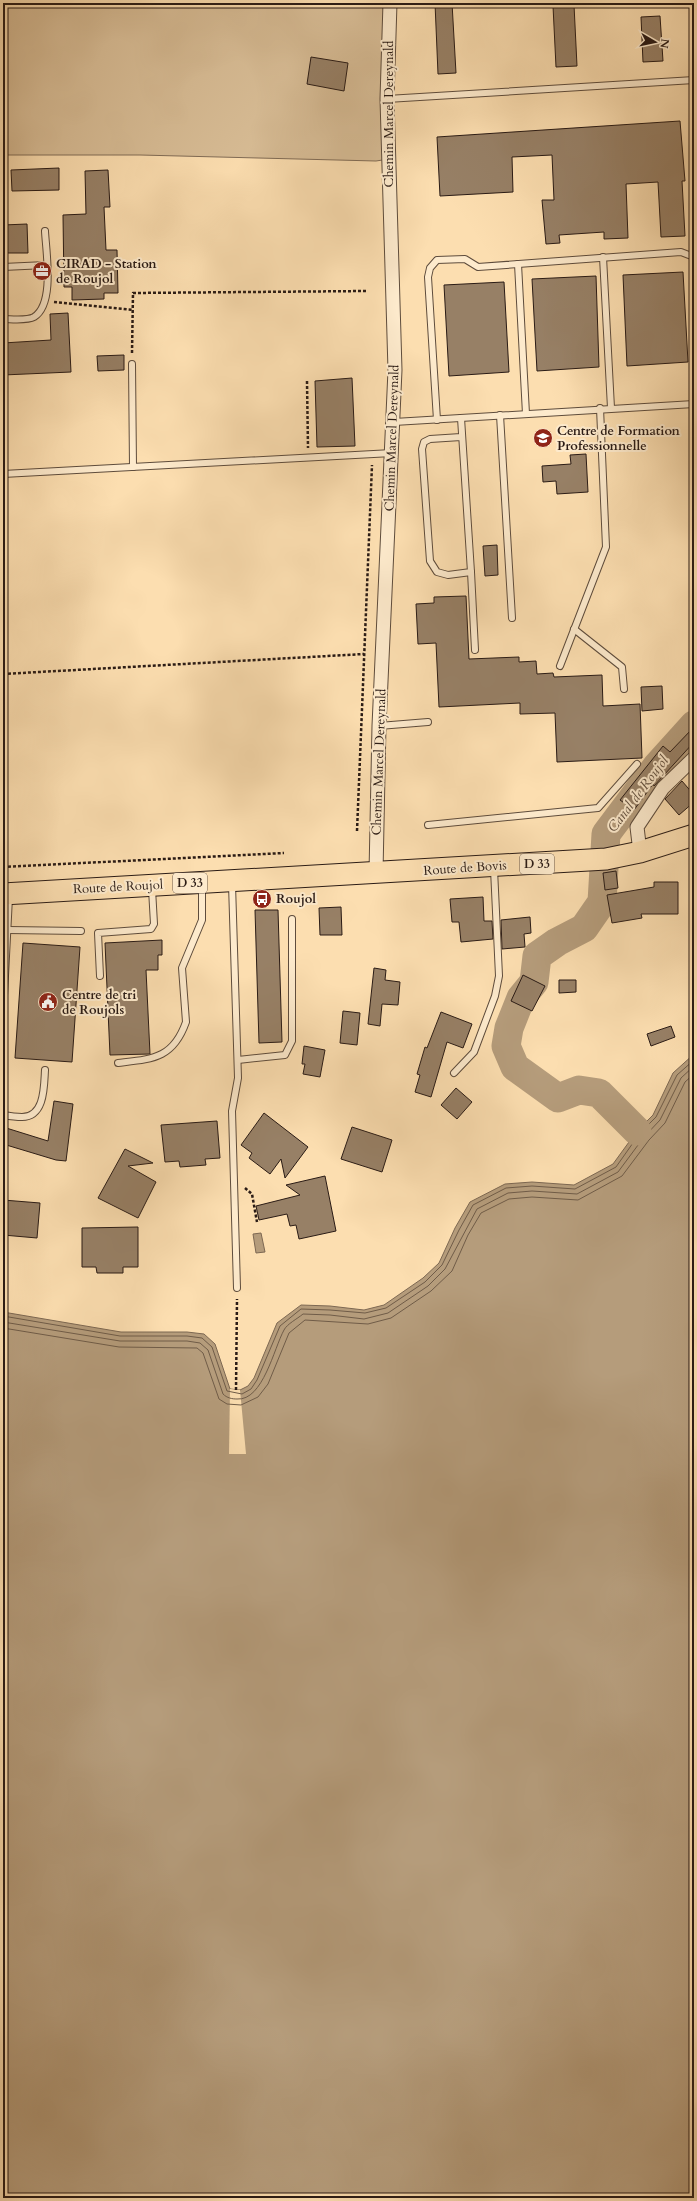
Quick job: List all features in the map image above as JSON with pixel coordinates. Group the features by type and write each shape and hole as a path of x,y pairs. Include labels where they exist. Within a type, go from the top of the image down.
{"main road":[{"name":"Route de Bovis","path":"376,874 606,859 640,852 694,835"},
{"name":"Route de Roujol","path":"6,894 376,874"}],"street":[{"name":"Chemin Marcel Dereynald","path":"376,874 379,726 396,370 387,99 390,3"},
{"path":"640,852 637,827 662,788 694,758"}],"lane":[{"path":"387,99 694,80"},
{"path":"3,319 33,317 41,310 45,302 48,295 45,230"},
{"path":"437,420 428,277 430,268 437,260 465,259 478,267 681,252 694,257"},
{"path":"603,257 611,408"},
{"path":"518,264 526,414"},
{"path":"3,267 46,266"},
{"path":"132,364 133,467"},
{"path":"394,422 600,408 694,404"},
{"path":"560,666 606,547 600,408"},
{"path":"500,415 512,618"},
{"path":"461,418 471,572 474,650"},
{"path":"462,437 430,440 424,442 422,456 430,562 437,572 448,574 471,572"},
{"path":"3,474 392,453"},
{"path":"574,629 622,667 624,689"},
{"path":"379,726 428,722"},
{"path":"428,825 598,808 637,764"},
{"path":"454,1074 474,1052 495,996 499,976 494,866"},
{"path":"232,881 238,1060 238,1078 232,1111 237,1288"},
{"path":"118,1062 161,1056 172,1047 184,1029 186,1022 182,968 202,920 202,883"},
{"path":"100,976 98,934 151,929 154,924 152,885"},
{"path":"3,1015 8,930 6,894"},
{"path":"238,1060 285,1055 289,1049 292,1041 292,919"},
{"path":"8,930 81,931"},
{"path":"3,1115 24,1118 34,1113 40,1105 46,1070"}],"path":[{"path":"132,364 133,293 367,291"},
{"path":"45,302 133,310"},
{"path":"307,381 308,457"},
{"path":"357,831 372,454"},
{"path":"3,674 364,654"},
{"path":"3,867 284,852"},
{"path":"234,1186 242,1185 252,1194 257,1222"},
{"path":"236,1390 237,1288"}],"shaded area":[{"path":"3,3 390,3 389,159 376,161 140,155 3,155"}],"water":[{"path":"694,1054 694,2198 3,2198 3,1312 121,1332 187,1332 204,1334 215,1344 230,1389 240,1390 248,1386 254,1378 277,1323 301,1305 330,1306 364,1310 384,1305 423,1278 439,1263 455,1228 470,1202 505,1184 532,1182 574,1185 613,1164 637,1131 653,1115 673,1073"},
{"path":"261,1233 265,1252 256,1253 253,1234"}],"pier":[{"path":"230,1389 240,1390 246,1454 229,1454"}],"building":[{"path":"435,3 452,3 456,73 438,74"},
{"path":"574,5 577,66 556,67 553,6"},
{"path":"660,16 663,61 643,62 641,17"},
{"path":"311,57 348,63 344,91 307,84"},
{"path":"680,121 685,181 682,181 685,236 661,237 658,182 626,184 628,238 604,239 604,232 559,235 560,243 546,244 542,200 554,200 552,155 512,157 513,192 440,196 437,137"},
{"path":"59,168 59,190 12,191 11,170"},
{"path":"108,170 110,207 104,207 106,250 117,250 118,293 104,293 104,299 72,300 72,287 64,287 63,215 86,214 85,171"},
{"path":"27,224 28,253 3,253 3,225"},
{"path":"683,272 688,362 627,366 623,275"},
{"path":"596,276 599,367 537,371 532,279"},
{"path":"504,282 509,372 449,376 444,285"},
{"path":"68,313 71,372 3,375 3,343 51,340 50,314"},
{"path":"124,355 124,370 98,371 97,356"},
{"path":"352,378 355,446 317,447 315,381"},
{"path":"586,454 588,492 557,494 556,481 543,482 542,466 571,464 570,455"},
{"path":"497,545 498,575 485,576 483,546"},
{"path":"466,596 469,659 519,657 519,662 536,661 537,674 553,673 554,677 602,675 603,706 640,704 642,758 557,762 555,713 520,714 520,703 439,707 436,643 418,644 416,604 434,603 434,597"},
{"path":"662,686 663,709 642,711 641,687"},
{"path":"693,728 694,742 654,786 653,784 634,810 620,800 663,746 670,752"},
{"path":"682,781 694,795 694,802 679,815 665,799"},
{"path":"616,871 618,888 605,890 603,873"},
{"path":"654,882 678,882 678,914 641,914 642,918 612,923 607,895 654,887"},
{"path":"483,897 484,921 492,921 493,939 461,942 459,922 452,922 450,899"},
{"path":"341,907 342,935 320,935 319,908"},
{"path":"255,910 278,910 282,1042 259,1043"},
{"path":"530,917 531,933 524,934 525,947 502,949 501,920"},
{"path":"162,940 162,955 158,955 158,970 146,970 150,1054 110,1055 105,943"},
{"name":"Centre de tri de Roujols","path":"23,943 80,947 72,1062 15,1058"},
{"path":"374,968 386,970 385,980 400,982 398,1005 382,1004 380,1026 368,1024"},
{"path":"523,975 545,986 532,1011 511,1001"},
{"path":"559,980 576,980 576,992 559,993"},
{"path":"343,1011 360,1013 357,1045 340,1043"},
{"path":"441,1012 472,1024 463,1048 447,1042 431,1097 415,1092 420,1075 417,1074 425,1047 427,1048"},
{"path":"671,1026 675,1037 651,1046 647,1034"},
{"path":"304,1046 325,1050 320,1077 303,1074 305,1064 302,1064"},
{"path":"456,1088 472,1102 457,1119 441,1105"},
{"path":"54,1101 73,1104 66,1161 56,1160 3,1144 3,1127 48,1141"},
{"path":"264,1113 308,1147 285,1178 281,1159 270,1174 249,1158 252,1153 241,1145"},
{"path":"217,1121 220,1158 205,1159 206,1165 180,1167 179,1161 165,1162 161,1125"},
{"path":"352,1127 392,1140 382,1172 341,1159"},
{"path":"125,1149 153,1163 128,1166 156,1182 138,1218 98,1198"},
{"path":"325,1176 336,1231 299,1239 296,1225 290,1226 287,1214 259,1220 256,1206 300,1195 286,1185"},
{"path":"3,1200 40,1203 37,1238 3,1235"},
{"path":"138,1227 138,1267 123,1267 123,1273 97,1273 96,1267 82,1267 82,1228"}],"waterway":[{"name":"Canal de Roujol","path":"637,1131 599,1093 579,1090 558,1098 515,1067 506,1046 509,1028 521,998 534,982 537,956 557,942 584,928 602,902 606,834 657,766 694,725"}],"place":[{"name":"CIRAD - Station de Roujol","path":"42,271"},
{"name":"Centre de Formation Professionnelle","path":"543,438"},
{"name":"Roujol","path":"262,899"},
{"name":"Centre de tri de Roujols","path":"48,1002"}]}
